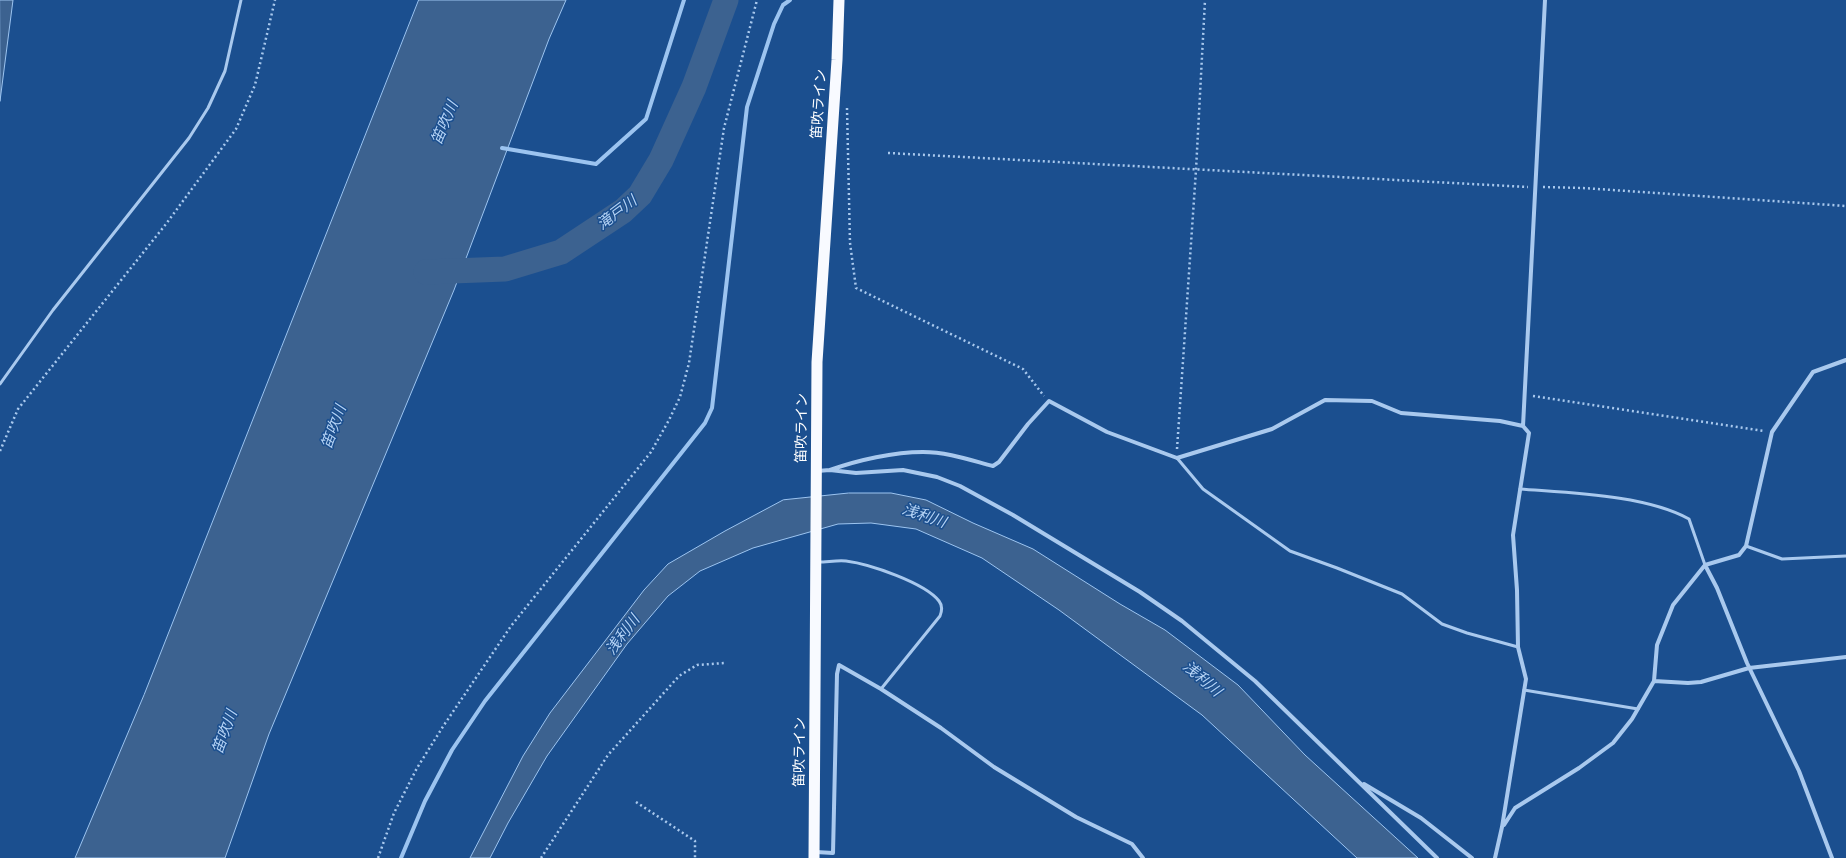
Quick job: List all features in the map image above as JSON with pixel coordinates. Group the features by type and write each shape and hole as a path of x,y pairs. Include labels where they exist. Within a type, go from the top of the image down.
{"highway":[{"name":"笛吹ライン","path":"814,855 817,362 837,60 839,0"}],"street":[{"path":"1523,426 1545,0"},
{"path":"1502,827 1515,808 1579,768 1613,743 1638,709 1654,681 1657,645 1673,605 1705,565 1739,555 1746,546 1772,432 1813,372 1846,360"},
{"path":"830,470 860,459 923,452 952,455 993,466 999,462 1028,424 1049,402 1107,432 1177,458 1272,429 1325,400 1372,401 1401,413 1500,421 1523,426 1530,433 1513,535 1517,590 1518,647 1526,679 1502,827 1495,858"},
{"path":"816,471 830,470 856,473 903,470 937,476 960,486 1013,515 1140,592 1182,621 1255,681 1437,858"},
{"path":"1705,565 1717,588 1749,668 1800,771 1832,858"},
{"path":"1654,681 1688,684 1701,682 1749,668 1846,657"},
{"path":"814,855 833,853 837,674 839,665 881,689 941,728 994,767 1076,817 1132,844 1143,858"},
{"path":"1358,780 1421,818 1472,858"}],"lane":[{"path":"0,384 52,310 189,138 208,108 225,71 240,0"},
{"path":"1177,458 1203,489 1290,551 1402,594 1442,624 1467,633 1518,647"},
{"path":"1520,489 1638,502 1662,507 1689,519 1705,565"},
{"path":"1746,546 1782,559 1846,556"},
{"path":"816,562 846,561 891,573 930,592 940,602 942,610 940,616 881,689"},
{"path":"1524,690 1638,709"}],"path":[{"path":"0,451 18,409 166,224 236,129 255,85 275,0"},
{"path":"378,858 394,813 417,768 444,725 511,626 650,452 680,398 689,363 724,128 757,0"},
{"path":"1177,458 1196,170 1205,0"},
{"path":"847,104 850,243 856,288 1023,369 1049,402"},
{"path":"888,153 1196,170 1599,189 1846,206"},
{"path":"1525,395 1772,432"},
{"path":"541,858 608,755 679,676 697,665 725,663"},
{"path":"636,802 695,840 695,858"}],"water":[{"path":"0,0 13,0 0,101"},
{"name":"笛吹川","path":"419,0 566,0 549,39 454,290 269,734 225,858 75,858 144,695"},
{"name":"浅利川","path":"849,493 891,493 926,500 973,523 1033,549 1120,604 1165,630 1238,685 1305,755 1418,858 1357,858 1202,715 1059,610 982,558 916,529 871,523 838,524 753,548 700,571 668,596 627,644 547,756 508,823 490,858 470,858 523,756 550,713 644,590 668,564 783,500"}],"waterway":[{"path":"502,148 596,164 646,119 684,0"},
{"name":"滝戸川","path":"426,272 505,269 561,252 623,211 640,195 661,160 694,87 726,0"},
{"path":"401,858 425,801 452,750 485,701 705,423 712,408 747,107 774,24 783,5 790,0"}]}
